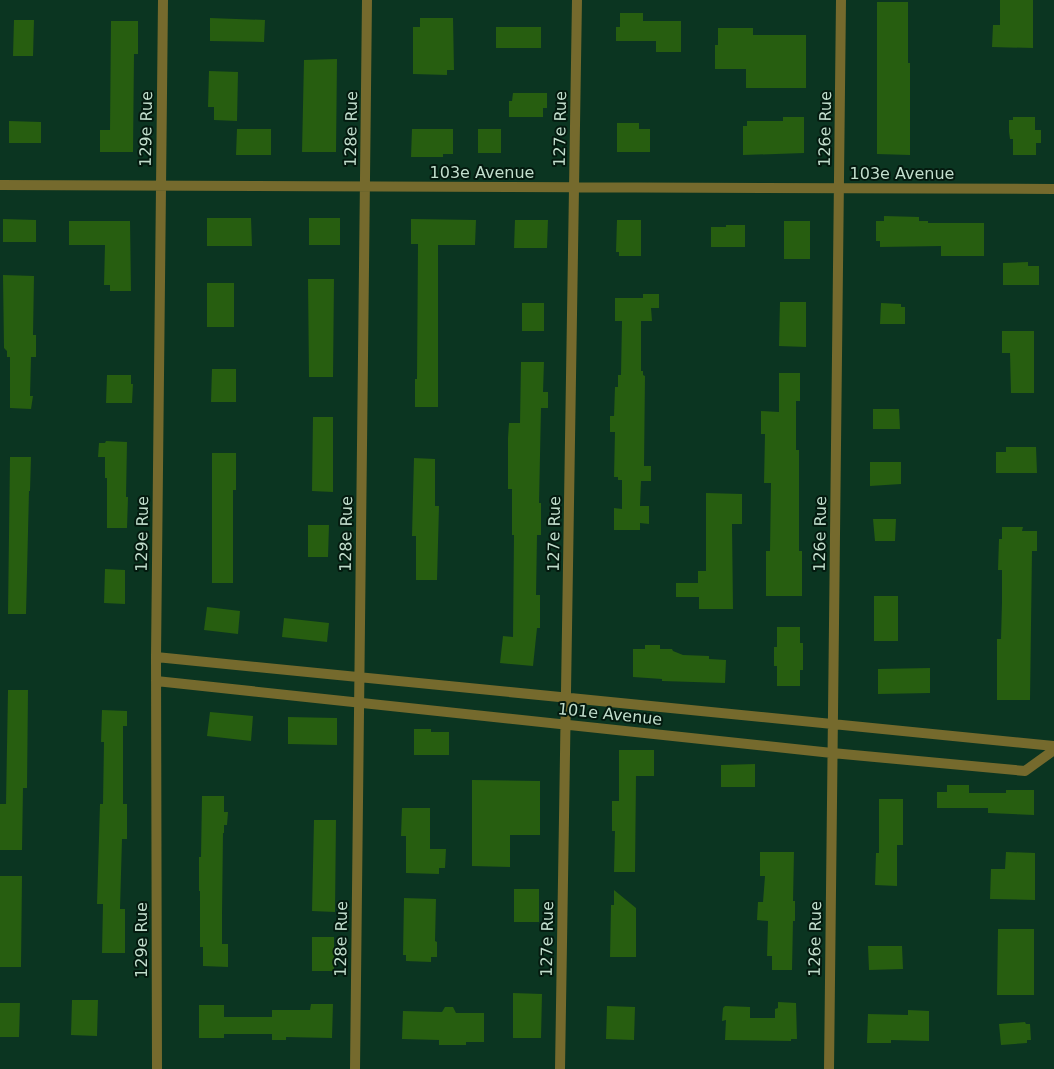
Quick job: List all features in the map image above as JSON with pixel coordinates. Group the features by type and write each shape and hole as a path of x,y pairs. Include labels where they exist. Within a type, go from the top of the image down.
{"street":[{"name":"129e Rue","path":"156,1069 156,657 163,0"},
{"name":"128e Rue","path":"355,1069 367,0"},
{"name":"127e Rue","path":"560,1069 577,0"},
{"name":"126e Rue","path":"829,1069 841,0"},
{"name":"103e Avenue","path":"0,185 1054,189"},
{"name":"101e Avenue","path":"156,657 1054,746"},
{"name":"101e Avenue","path":"156,681 832,753 1024,771 1054,750"}],"building":[{"path":"1000,0 1033,0 1033,48 992,47 993,25 1000,25"},
{"path":"877,2 908,2 910,155 877,154"},
{"path":"620,13 643,13 643,21 681,21 681,52 656,52 656,41 616,41 616,27 620,27"},
{"path":"210,18 265,20 264,42 210,41"},
{"path":"420,18 453,18 454,70 447,70 447,75 413,74 413,27 420,27"},
{"path":"14,20 34,20 33,56 13,56"},
{"path":"111,21 138,21 138,54 134,54 133,152 100,152 100,130 110,130"},
{"path":"496,27 541,27 541,48 496,48"},
{"path":"718,28 753,28 753,35 806,35 806,88 746,88 746,69 715,69 715,45 718,45"},
{"path":"337,59 336,152 302,152 304,60"},
{"path":"209,71 238,72 237,121 214,120 214,107 208,107"},
{"path":"513,93 547,93 547,108 543,108 543,117 509,117 509,101 512,101"},
{"path":"783,117 804,117 804,153 743,155 743,126 747,126 747,121 783,121"},
{"path":"1013,117 1035,117 1035,130 1041,130 1041,143 1036,143 1036,155 1013,155 1013,139 1010,139 1009,120 1013,120"},
{"path":"9,121 41,122 41,143 9,143"},
{"path":"617,123 639,123 639,129 650,129 650,152 617,152"},
{"path":"237,129 271,129 271,155 236,155"},
{"path":"412,129 453,129 453,154 443,154 443,157 411,157"},
{"path":"478,129 501,129 501,153 478,153"},
{"path":"884,216 919,217 919,221 928,221 928,223 984,223 984,256 941,256 941,246 880,247 880,241 876,241 876,221 884,221"},
{"path":"207,218 251,218 252,246 207,246"},
{"path":"309,218 340,218 340,245 309,245"},
{"path":"3,219 36,220 36,242 3,242"},
{"path":"411,219 476,220 475,245 438,245 438,407 415,407 418,244 411,244"},
{"path":"515,220 548,220 547,248 514,248"},
{"path":"617,220 641,220 641,256 619,256 619,252 616,252"},
{"path":"69,221 130,221 131,291 110,291 110,285 104,285 105,245 69,245"},
{"path":"784,221 810,221 810,259 784,259"},
{"path":"726,225 745,225 745,247 711,247 711,227 726,227"},
{"path":"1028,262 1028,266 1039,266 1039,285 1003,285 1003,263"},
{"path":"3,275 34,276 33,335 36,335 36,357 31,357 30,396 33,396 31,409 10,408 10,357 7,357 7,351 4,348"},
{"path":"308,279 334,279 333,377 309,377"},
{"path":"207,283 234,283 234,327 207,327"},
{"path":"643,294 659,294 659,308 651,308 652,321 641,321 641,371 643,371 645,376 644,466 651,466 651,481 641,481 640,506 649,506 649,524 640,523 640,530 614,530 614,508 622,509 622,480 614,477 615,432 610,432 610,416 614,416 615,387 618,387 618,375 621,375 622,321 615,321 615,298 643,298"},
{"path":"780,302 806,302 806,347 779,346"},
{"path":"522,303 544,303 544,331 522,331"},
{"path":"881,303 901,304 901,307 905,307 905,324 880,324"},
{"path":"1002,331 1034,331 1034,393 1011,393 1010,353 1002,353"},
{"path":"521,362 544,362 543,392 548,392 548,408 541,408 539,503 541,503 541,535 537,535 536,595 540,595 540,628 537,628 533,666 500,663 503,636 513,637 514,535 512,535 512,489 508,489 508,438 509,423 520,423"},
{"path":"212,369 236,369 236,402 211,402"},
{"path":"779,373 800,373 800,401 796,401 796,450 799,450 799,551 802,551 802,596 766,596 766,551 770,551 771,483 764,483 765,434 761,434 761,411 779,412"},
{"path":"107,375 131,375 131,384 133,384 132,403 106,403"},
{"path":"873,409 899,409 900,429 873,429"},
{"path":"313,417 333,417 333,492 312,491"},
{"path":"106,441 127,442 127,528 107,528 105,457 98,457 99,443 105,443"},
{"path":"1006,447 1036,447 1037,473 996,473 996,452 1006,452"},
{"path":"212,453 236,453 236,490 233,490 233,583 212,583"},
{"path":"10,457 31,457 26,614 8,614"},
{"path":"414,458 435,459 435,506 439,506 437,580 416,580 416,536 412,536"},
{"path":"870,462 901,462 901,484 870,486"},
{"path":"706,493 742,494 742,524 732,524 733,609 699,609 699,597 676,597 676,583 698,583 698,571 706,571"},
{"path":"873,519 896,519 895,541 875,541"},
{"path":"308,525 329,525 328,557 308,557"},
{"path":"1002,527 1023,527 1022,531 1037,531 1037,551 1032,551 1030,700 997,700 997,639 1001,639 1002,602 1002,570 998,570 999,539 1002,539"},
{"path":"105,569 125,570 125,604 104,603"},
{"path":"874,596 898,596 898,641 874,641"},
{"path":"207,607 240,611 238,634 204,630"},
{"path":"284,618 329,623 327,642 282,637"},
{"path":"777,627 800,627 800,643 803,643 803,670 800,670 800,686 777,686 777,666 774,666 774,647 777,647"},
{"path":"645,645 660,645 660,649 672,649 683,655 709,656 709,659 726,660 725,683 662,681 662,679 633,677 633,649 645,649"},
{"path":"930,668 930,693 878,694 878,669"},
{"path":"8,690 28,690 27,788 23,788 22,850 0,850 0,804 6,804"},
{"path":"102,710 127,711 127,726 123,726 123,804 127,804 127,839 122,839 120,909 125,909 125,953 102,953 103,904 97,904 100,804 103,804 104,742 101,742"},
{"path":"210,712 253,716 251,741 207,736"},
{"path":"288,717 337,718 337,745 288,744"},
{"path":"414,729 431,729 431,732 449,732 449,755 414,755"},
{"path":"619,750 654,750 654,776 636,776 635,872 614,872 615,831 612,831 612,801 619,801"},
{"path":"755,764 755,787 721,787 721,765"},
{"path":"472,780 540,781 540,835 510,835 510,867 472,866"},
{"path":"947,785 969,785 969,793 1006,793 1006,790 1034,790 1034,815 988,813 988,808 937,808 937,792 947,792"},
{"path":"202,796 224,796 224,812 228,812 227,825 224,825 223,833 222,944 228,944 228,967 203,966 203,947 200,947 199,857 201,857"},
{"path":"879,799 903,799 903,845 897,845 897,886 875,885 876,853 879,853"},
{"path":"402,808 430,808 430,849 446,849 445,868 439,868 439,874 406,873 406,836 401,836"},
{"path":"314,820 336,820 335,912 312,911"},
{"path":"760,852 794,852 793,901 795,901 795,921 793,921 792,970 772,970 772,956 767,956 768,921 757,920 758,902 763,902 765,876 760,876"},
{"path":"1006,852 1035,853 1035,900 990,899 991,869 1005,869"},
{"path":"0,876 22,876 21,967 0,967"},
{"path":"514,889 539,889 539,922 514,922"},
{"path":"614,890 636,908 636,957 610,957 611,905 614,905"},
{"path":"404,898 436,899 435,941 437,942 437,957 431,957 431,962 406,961 406,955 403,955"},
{"path":"998,929 1034,929 1034,995 997,995"},
{"path":"312,937 334,937 334,971 312,971"},
{"path":"868,946 902,946 903,969 869,970"},
{"path":"513,993 542,994 541,1038 513,1038"},
{"path":"72,1000 98,1000 97,1036 71,1035"},
{"path":"778,1002 796,1003 797,1039 791,1039 791,1041 725,1040 726,1020 722,1021 723,1008 725,1006 750,1007 750,1018 775,1018 775,1009 778,1008"},
{"path":"0,1003 20,1003 19,1037 0,1037"},
{"path":"311,1004 333,1004 332,1038 286,1037 286,1040 272,1040 272,1034 224,1034 224,1038 199,1038 199,1005 224,1005 224,1017 272,1017 272,1010 310,1010"},
{"path":"607,1006 635,1007 634,1040 606,1039"},
{"path":"445,1007 453,1007 456,1013 484,1013 484,1042 466,1042 466,1045 439,1045 439,1040 402,1039 403,1011 442,1012"},
{"path":"908,1010 929,1011 929,1041 891,1040 891,1043 867,1043 868,1014 908,1015"},
{"path":"1025,1022 1030,1024 1031,1040 1027,1040 1027,1043 1001,1045 999,1024"}]}
